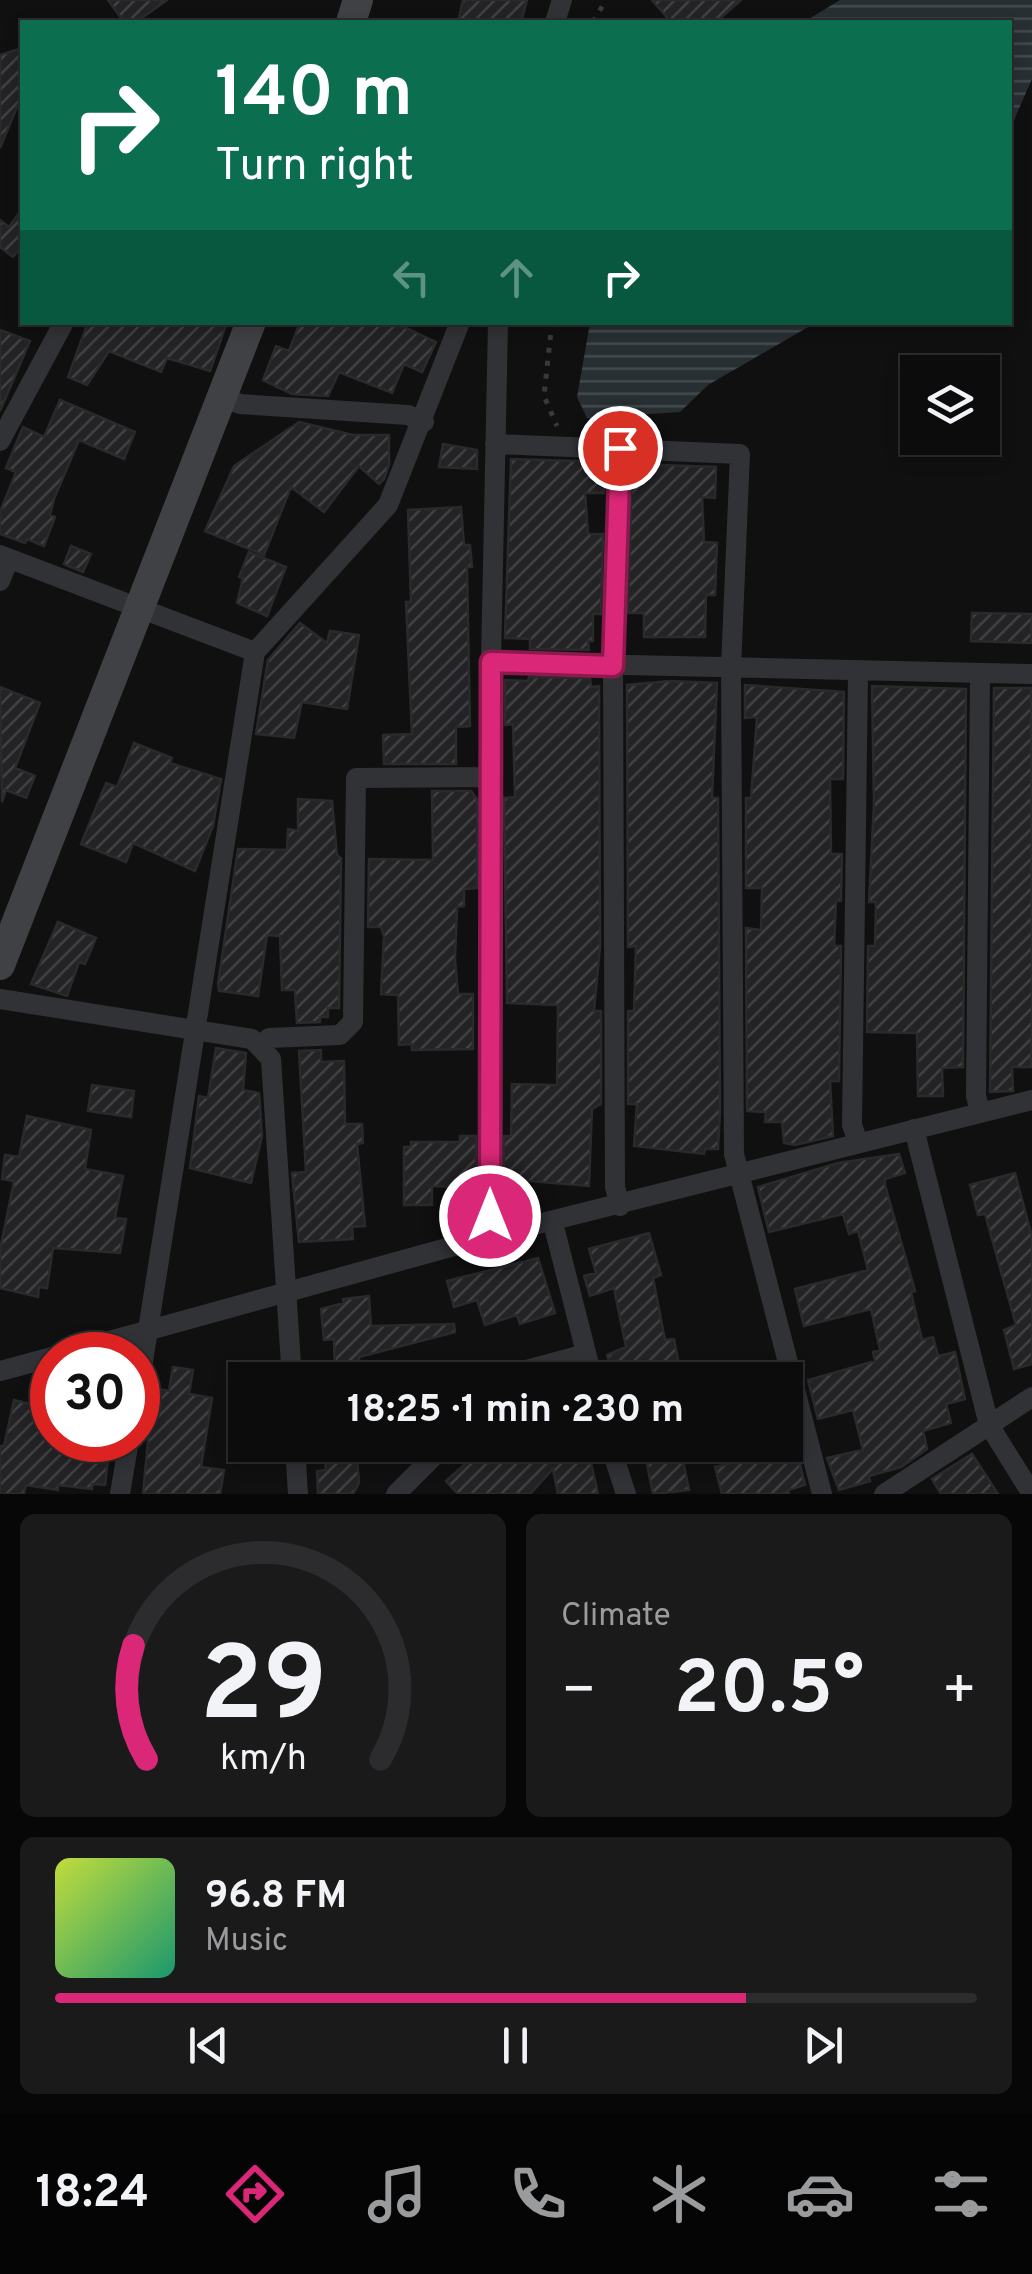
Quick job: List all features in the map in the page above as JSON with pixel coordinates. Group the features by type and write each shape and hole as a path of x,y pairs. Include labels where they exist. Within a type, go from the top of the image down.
{"street":[{"path":"0,440 62,325"},
{"path":"0,964 251,325"},
{"path":"148,1331 255,652 388,505 424,422 459,325"},
{"path":"494,1235 490,1216 491,662 498,325"},
{"path":"223,398 240,404 408,416 424,422"},
{"path":"494,444 740,454 732,668 734,1154 822,1494"},
{"path":"620,448 613,666 615,1187 620,1206"},
{"path":"0,581 4,557 255,652"},
{"path":"491,662 980,676 1032,674"},
{"path":"858,673 852,1125 858,1142"},
{"path":"980,676 976,1096 980,1112"},
{"path":"260,1045 269,1038 340,1035 353,1022 356,778 492,778"},
{"path":"0,999 252,1039 271,1058 291,1362"},
{"path":"144,1332 494,1235 1032,1100"},
{"path":"914,1128 989,1426 1032,1494"},
{"path":"553,1223 588,1362"},
{"path":"556,1362 586,1354"},
{"path":"0,1371 30,1363"},
{"path":"884,1494 1032,1397"},
{"path":"120,1494 126,1462"},
{"path":"296,1462 298,1494"},
{"path":"396,1494 428,1462"},
{"path":"616,1462 626,1494"}],"path":[{"path":"552,325 544,396 571,445"}],"shaded area":[{"path":"840,0 1032,0 1032,79 1012,124 1012,20 807,20"},
{"path":"589,325 812,325 708,385 680,412 587,418 577,397"}],"building":[{"path":"108,0 167,0 139,20 123,20"},
{"path":"463,0 527,0 522,20 458,20"},
{"path":"652,0 741,0 718,20 669,20"},
{"path":"20,49 20,100 0,148 0,55"},
{"path":"20,212 20,248 13,257 0,247 0,220 9,227"},
{"path":"87,325 226,325 210,371 167,358 161,372 109,351 87,385 68,377"},
{"path":"299,325 400,325 436,342 422,372 404,364 392,393 339,372 328,396 292,394 263,380 276,346 289,351"},
{"path":"0,330 30,341 0,411"},
{"path":"60,400 135,432 124,459 79,440 54,499 50,515 55,517 44,546 27,539 25,543 0,534 0,512 16,472 6,468 23,427 44,437"},
{"path":"299,422 353,435 389,435 389,465 384,479 379,484 359,466 324,512 291,487 264,555 205,531 234,466"},
{"path":"443,444 477,450 477,469 439,467"},
{"path":"511,459 605,462 604,493 585,493 588,534 603,534 601,614 593,614 589,650 530,649 530,639 505,638"},
{"path":"632,464 716,467 715,498 702,497 704,542 717,543 715,595 706,595 705,637 644,637 644,613 628,613"},
{"path":"461,507 464,545 470,545 472,567 467,567 470,726 456,727 456,764 384,764 383,735 412,734 406,602 411,602 408,510"},
{"path":"71,546 91,554 83,572 64,564"},
{"path":"249,552 286,567 267,616 237,603 243,578 239,577"},
{"path":"972,613 1032,614 1031,643 971,641"},
{"path":"300,623 327,643 330,631 359,635 347,709 302,702 294,738 256,734 268,660"},
{"path":"529,677 590,678 591,687 599,686 600,947 594,1011 601,1011 601,1104 592,1109 589,1186 504,1179 504,1136 511,1136 512,1084 557,1085 558,1005 507,1003 504,798 515,797 513,724 505,725 505,680 528,681"},
{"path":"670,681 717,683 712,798 718,798 720,1110 718,1149 705,1149 704,1154 634,1146 637,1104 628,1104 628,1011 634,1011 636,946 628,947 627,685"},
{"path":"745,685 844,692 843,779 830,779 831,854 842,854 841,901 836,901 834,946 841,946 839,1081 830,1081 833,1136 795,1145 784,1143 782,1122 765,1122 766,1112 747,1111 746,928 761,930 762,888 746,888 746,798 751,798 757,717 745,718"},
{"path":"872,686 966,689 963,1067 942,1068 943,1096 918,1096 917,1033 867,1032 868,946 875,946 876,902 869,902 874,803"},
{"path":"0,687 40,703 15,768 35,776 26,798 6,790 2,802"},
{"path":"994,688 1031,688 1032,1011 1031,1067 1012,1067 1013,1091 990,1092"},
{"path":"134,743 172,758 170,763 221,779 213,826 195,871 133,843 126,862 81,844 106,783 117,787"},
{"path":"432,791 471,791 477,799 477,888 464,889 464,906 457,907 455,959 458,994 473,994 473,1049 412,1050 412,1044 399,1045 398,995 381,994 384,936 381,927 368,927 369,859 433,860"},
{"path":"298,799 332,801 337,855 341,858 339,1008 328,1008 328,1017 320,1017 320,1022 297,1023 295,990 282,990 280,936 267,935 258,996 219,991 218,984 238,849 287,850 288,829 298,831"},
{"path":"58,922 96,938 85,964 79,962 67,996 31,984"},
{"path":"216,1048 246,1053 243,1090 259,1093 262,1136 251,1183 190,1168 199,1096 208,1098"},
{"path":"321,1050 321,1062 344,1061 345,1124 362,1124 363,1143 357,1144 365,1226 352,1227 353,1239 299,1242 292,1173 306,1172 299,1051"},
{"path":"92,1085 134,1091 131,1117 88,1111"},
{"path":"27,1116 91,1130 85,1169 123,1176 115,1218 126,1219 120,1253 53,1248 47,1288 39,1287 38,1297 0,1288 0,1250 14,1181 2,1179 5,1155 19,1157"},
{"path":"460,1136 476,1136 476,1178 457,1178 456,1187 432,1186 432,1205 404,1205 404,1147 411,1147 411,1142 460,1142"},
{"path":"899,1154 905,1173 885,1179 885,1185 915,1291 911,1292 922,1340 933,1337 938,1356 955,1352 965,1399 946,1404 951,1423 923,1431 927,1449 901,1467 839,1490 827,1458 863,1450 853,1410 818,1419 808,1380 875,1361 873,1352 880,1350 871,1309 804,1326 795,1289 868,1270 858,1231 849,1234 843,1214 769,1232 758,1187 838,1163"},
{"path":"1015,1173 1032,1237 1032,1364 1014,1369 1004,1330 1016,1325 985,1214 978,1215 970,1185"},
{"path":"649,1233 661,1275 653,1278 665,1340 674,1339 678,1362 609,1362 607,1355 626,1347 614,1288 590,1296 584,1276 596,1273 589,1249"},
{"path":"538,1258 555,1313 520,1324 517,1315 485,1325 477,1300 454,1307 447,1281"},
{"path":"369,1296 371,1326 454,1324 455,1332 359,1357 359,1362 335,1362 334,1339 324,1340 321,1309 344,1303 343,1299"},
{"path":"173,1367 193,1370 189,1394 212,1398 201,1467 224,1470 220,1494 143,1494 146,1462 160,1462 160,1389 169,1391"},
{"path":"14,1400 30,1404 30,1462 108,1462 105,1485 92,1484 92,1489 58,1485 58,1490 26,1485 24,1494 0,1494 0,1446 4,1446"},
{"path":"972,1454 998,1494 941,1494 932,1479"},
{"path":"325,1462 357,1462 359,1483 353,1494 318,1494 317,1471 326,1470"},
{"path":"467,1462 591,1462 598,1494 558,1494 553,1469 530,1494 458,1494 446,1481"},
{"path":"646,1462 683,1462 689,1490 653,1494"},
{"path":"735,1462 800,1462 805,1485 788,1490 789,1494 722,1494 715,1467"}],"route":[{"path":"490,1216 491,662 613,666 620,448"}]}
